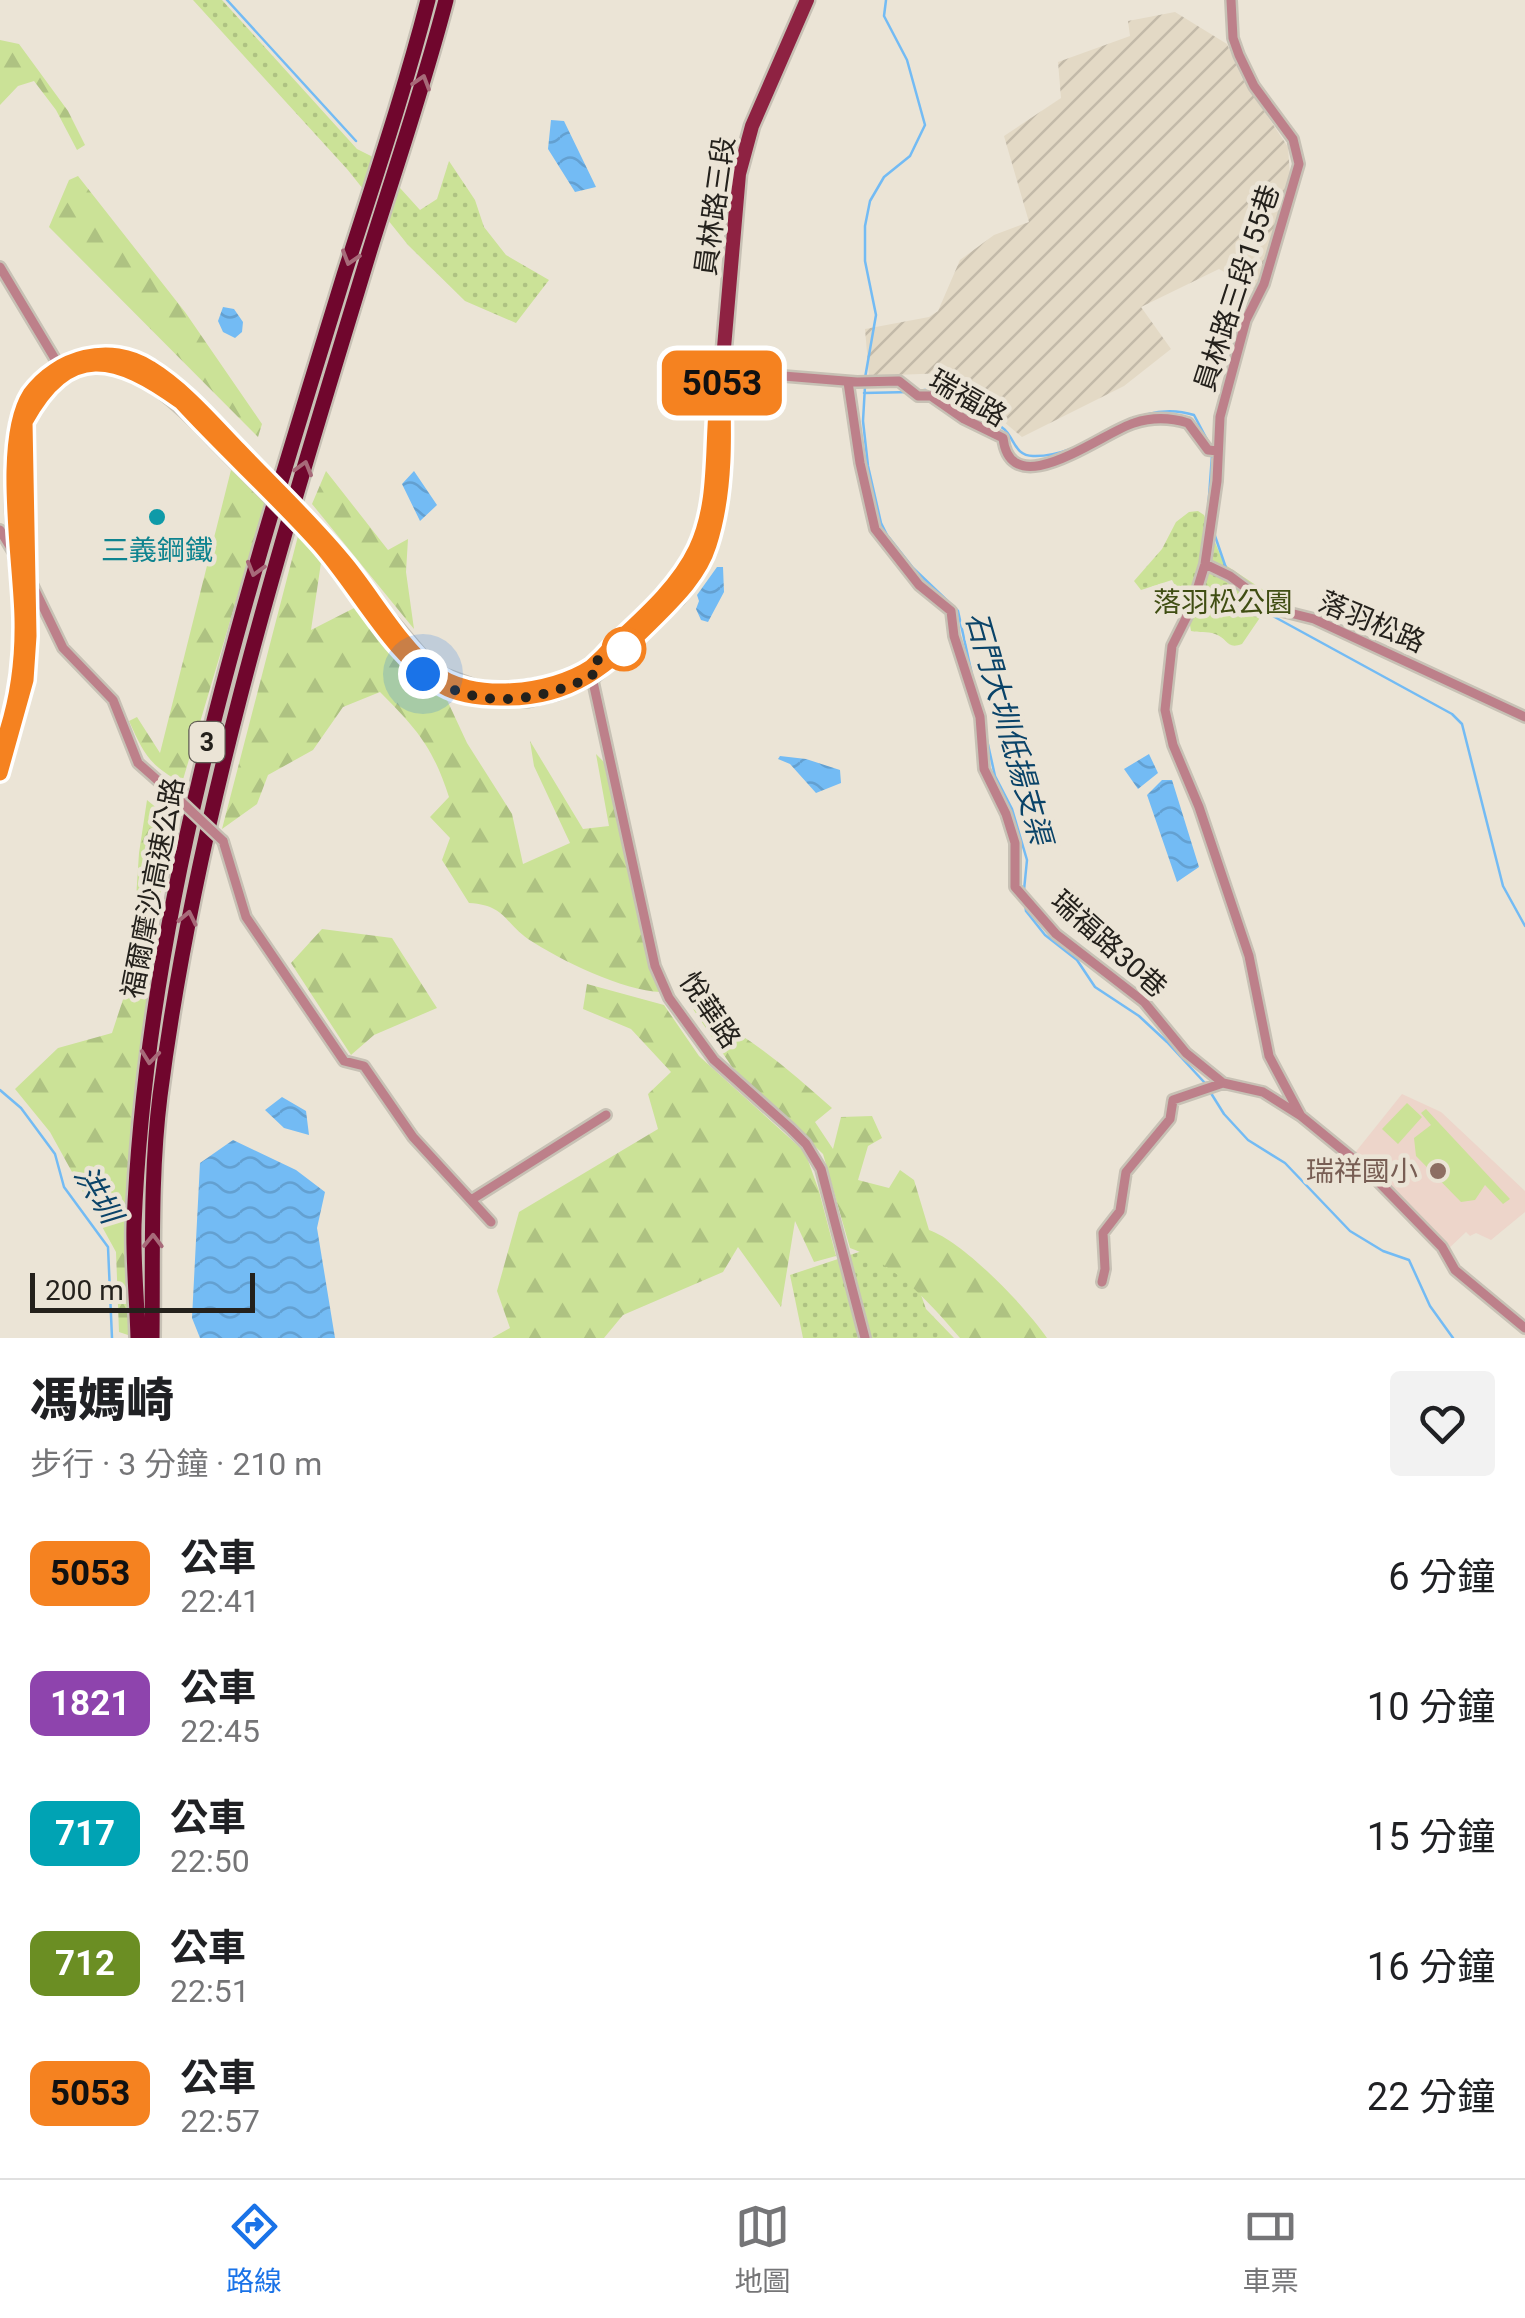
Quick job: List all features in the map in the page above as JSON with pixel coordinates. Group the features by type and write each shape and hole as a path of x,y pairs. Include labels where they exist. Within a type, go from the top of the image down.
{"highway":[{"name":"福爾摩沙高速公路","path":"138,1338 134,1226 161,957 181,853 274,503 428,0"},
{"name":"福爾摩沙高速公路","path":"152,1338 160,1101 181,954 215,794 308,453 446,0"}],"main road":[{"name":"員林路三段","path":"62,370 86,362 119,366 184,400 320,540 402,653 423,674 448,690 484,698 528,699 557,692 592,672 678,598 709,545 722,481 722,371 740,174 752,126 806,0"},
{"path":"0,751 15,698 20,639 25,422 38,398 62,370"},
{"path":"0,773 26,680 29,636 22,566"}],"street":[{"name":"員林路三段155巷","path":"1231,0 1233,38 1239,55 1254,86 1293,139 1300,164 1264,284 1246,320 1220,416 1213,451 1211,525 1205,564 1192,606 1172,646 1165,710 1173,746 1199,807 1249,956 1269,1056 1301,1116"},
{"path":"0,267 62,370"},
{"name":"瑞福路","path":"722,371 848,382 899,381 912,392 931,396 1003,438 1004,451 1014,464 1026,467 1078,454 1130,424 1159,418 1188,423 1213,451"},
{"name":"瑞福路30巷","path":"848,382 860,464 875,529 920,585 951,611 954,636 980,717 984,770 1006,814 1014,843 1014,887 1056,934 1144,1002 1186,1053 1223,1084"},
{"path":"0,530 63,648 113,700 138,763 223,840 246,918 344,1061 364,1066 413,1137 492,1222"},
{"name":"落羽松路","path":"1205,564 1227,574 1274,609 1314,619 1525,717"},
{"name":"悅華路","path":"592,672 655,966 669,998 714,1060 806,1144 821,1169 865,1338"},
{"path":"1102,1282 1103,1234 1120,1211 1126,1172 1170,1119 1173,1100 1223,1084 1262,1092 1301,1116 1367,1170 1442,1247 1455,1270 1525,1328"},
{"path":"472,1200 606,1115"}],"shaded area":[{"path":"1175,12 1227,44 1242,78 1288,147 1290,176 1255,290 1219,269 1141,307 1171,349 1124,386 1022,437 946,373 869,376 865,329 929,317 938,311 960,260 994,235 1029,222 1004,136 1061,98 1058,62 1130,36 1128,21"},
{"name":"瑞祥國小","path":"1402,1094 1441,1112 1525,1191 1525,1212 1491,1240 1466,1232 1447,1250 1393,1187 1354,1154"}],"green space":[{"path":"193,0 222,0 357,149 371,156 420,210 437,199 449,161 475,200 484,227 506,255 549,280 516,323 465,301 408,245 347,169"},
{"path":"0,40 19,44 68,111 85,145 77,150 56,110 34,81 18,86 0,105"},
{"path":"78,176 185,312 262,424 258,437 49,227 69,180"},
{"path":"231,470 266,500 182,783 149,758 129,721 137,717 160,753"},
{"path":"326,471 388,550 408,539 406,572 414,629 312,504"},
{"name":"落羽松公園","path":"1189,512 1204,515 1224,564 1274,597 1242,644 1233,646 1215,634 1191,631 1187,608 1172,580 1141,590 1134,581 1162,549 1176,522"},
{"path":"298,536 322,556 311,630 364,603 429,685 447,700 467,743 512,814 523,864 570,843 534,766 530,741 583,829 609,826 596,754 609,767 661,992 629,986 574,965 528,939 497,911 469,903 442,860 450,838 430,817 449,797 437,765 422,739 380,692 343,707 313,750 268,775 257,804 222,829"},
{"path":"147,800 170,819 135,1100 128,1232 128,1335 119,1332 116,1252 50,1132 15,1089 58,1048 112,1033 131,975 139,853"},
{"path":"322,929 392,938 437,1008 374,1035 351,1055 291,963"},
{"path":"587,984 664,1005 699,1056 805,1152 836,1256 814,1262 795,1221 781,1307 738,1247 723,1272 623,1315 604,1338 492,1338 510,1328 497,1291 519,1212 658,1129 648,1094 671,1072 631,1029 583,1009"},
{"path":"693,1009 749,1040 832,1108 815,1122 833,1149 841,1117 872,1116 882,1138 868,1146 858,1180 889,1188 900,1170 914,1180 929,1230 960,1248 993,1277 1047,1338 960,1338 896,1274 850,1248 823,1154 732,1067"},
{"path":"1407,1103 1422,1117 1398,1144 1382,1129"},
{"path":"1426,1109 1510,1199 1503,1204 1485,1185 1475,1200 1461,1202 1416,1156 1414,1138 1431,1125 1421,1113"},
{"path":"901,1238 926,1309 954,1338 803,1338 790,1275"}],"water":[{"path":"551,120 564,121 596,187 575,192 548,149"},
{"path":"223,307 234,309 243,322 242,332 235,338 223,332 218,321"},
{"path":"414,471 437,505 420,521 402,484"},
{"path":"717,567 723,567 724,592 708,622 701,620 696,609 697,595"},
{"path":"1149,754 1158,773 1138,789 1124,769"},
{"path":"780,756 840,770 841,783 816,793 790,764 778,759"},
{"path":"1162,780 1172,780 1199,867 1177,882 1147,795"},
{"path":"282,1097 306,1111 309,1135 284,1128 265,1110"},
{"path":"233,1140 296,1170 325,1192 317,1228 335,1338 200,1338 192,1318 200,1163"}],"waterway":[{"path":"227,0 356,141"},
{"name":"石門大圳低揚支渠","path":"865,378 876,315 865,261 870,201 884,177 910,156 925,125 907,60 884,16 886,0"},
{"name":"石門大圳低揚支渠","path":"865,386 863,421 868,466 881,523 913,568 958,611 974,684"},
{"path":"917,391 937,390 964,403 1002,428 1019,451 1027,455 1074,448 1132,420 1172,411 1194,415 1211,447"},
{"path":"864,393 910,392"},
{"path":"1208,511 1212,455"},
{"path":"1214,533 1226,568"},
{"path":"1227,576 1271,615 1452,714 1462,724 1503,886 1525,926"},
{"name":"石門大圳低揚支渠","path":"985,731 995,776 1012,809 1027,860 1024,890"},
{"name":"石門大圳低揚支渠","path":"1025,903 1026,911 1045,935 1077,960 1095,987 1139,1016 1167,1042 1204,1082 1224,1114 1248,1140 1285,1163 1350,1231 1383,1251 1409,1260 1430,1306 1453,1338"},
{"name":"洪圳","path":"0,1090 21,1108 55,1154 64,1187 108,1247 112,1338"}],"bus line":[{"name":"5053","path":"0,751 15,698 22,619 14,496 18,418 32,392 73,360 101,354 149,366 187,397 322,536 434,673 486,691 514,692 554,684 590,668 684,572 697,548 710,506 716,397 722,371 722,481 717,514 702,562 678,598 593,676 557,692 528,699 484,698 448,690 423,674 402,653 318,544 181,402 119,366 86,362 64,374 38,398 25,422 29,636 26,680 0,773"}],"place":[{"name":"三義鋼鐵","path":"157,517"},
{"name":"瑞祥國小","path":"1438,1171"}],"route":[{"path":"423,674 448,690 484,698 528,699 557,692 593,676 590,668 616,642 624,649"}]}
